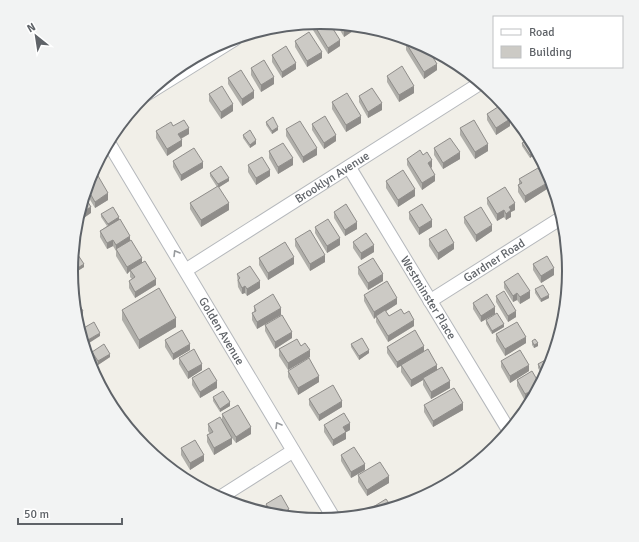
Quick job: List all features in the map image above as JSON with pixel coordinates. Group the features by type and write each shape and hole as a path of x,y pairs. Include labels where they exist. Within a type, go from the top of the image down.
{"street":[{"path":"182,72 204,58"},
{"name":"Brooklyn Avenue","path":"186,270 476,86"},
{"name":"Golden Avenue","path":"112,148 330,512"},
{"name":"Westminster Place","path":"349,167 506,425"},
{"name":"Gardner Road","path":"430,301 556,221"},
{"path":"225,494 293,450"}],"building":[{"path":"317,29 334,30 340,40 328,48"},
{"path":"309,32 322,52 307,61 295,41"},
{"path":"286,46 296,63 282,72 272,55"},
{"path":"408,46 433,57 437,64 424,72"},
{"path":"264,60 274,77 261,85 251,68"},
{"path":"402,66 414,86 399,95 387,76"},
{"path":"241,70 254,91 242,99 228,78"},
{"path":"222,86 233,104 221,112 209,94"},
{"path":"372,88 382,103 368,112 359,96"},
{"path":"347,93 361,116 346,125 332,102"},
{"path":"498,107 508,120 496,128 487,114"},
{"path":"325,116 336,135 324,143 312,124"},
{"path":"273,117 278,127 272,131 266,122"},
{"path":"184,120 189,128 178,134 182,140 167,149 156,131 171,122 173,126"},
{"path":"474,120 488,144 475,152 460,128"},
{"path":"300,121 317,148 303,157 286,129"},
{"path":"250,130 256,140 250,145 243,135"},
{"path":"450,138 460,152 443,163 434,148"},
{"path":"524,142 531,154 530,155 522,143"},
{"path":"283,143 293,158 278,167 269,151"},
{"path":"194,148 203,162 181,175 173,161"},
{"path":"420,150 423,155 427,152 432,160 428,163 435,175 422,183 407,159"},
{"path":"262,157 270,170 256,178 248,165"},
{"path":"221,166 229,178 218,184 210,173"},
{"path":"538,168 545,184 525,196 518,185 522,183 519,179"},
{"path":"403,170 415,189 398,200 386,181"},
{"path":"97,175 108,193 95,202 90,193"},
{"path":"218,186 229,203 201,220 190,203"},
{"path":"505,187 515,203 509,207 511,210 506,214 504,210 497,214 487,198"},
{"path":"88,202 91,207 85,210"},
{"path":"346,204 357,222 345,230 334,212"},
{"path":"422,204 432,220 419,228 409,212"},
{"path":"113,207 119,217 108,224 101,214"},
{"path":"481,207 492,225 476,235 464,217"},
{"path":"120,219 130,236 116,245 113,240 107,243 100,231"},
{"path":"328,219 340,238 327,246 315,227"},
{"path":"446,229 454,243 438,253 429,239"},
{"path":"310,230 325,255 310,264 295,239"},
{"path":"366,233 374,245 361,253 353,242"},
{"path":"131,240 142,258 127,267 116,249"},
{"path":"285,242 294,257 268,273 259,258"},
{"path":"78,255 84,264 78,268"},
{"path":"547,256 554,268 541,276 533,264"},
{"path":"373,258 383,274 368,283 358,267"},
{"path":"145,261 156,279 135,292 129,281 135,277 130,270"},
{"path":"250,266 260,281 247,289 245,286 242,288 238,280 240,278 237,274"},
{"path":"518,273 530,291 520,297 517,293 513,296 504,282"},
{"path":"387,281 397,298 374,312 364,295"},
{"path":"543,285 549,295 541,299 535,289"},
{"path":"159,288 176,318 139,340 122,310"},
{"path":"504,291 516,311 508,316 496,296"},
{"path":"273,294 281,308 257,322 252,313 256,311 254,306"},
{"path":"487,294 495,307 481,316 473,303"},
{"path":"401,309 404,314 409,311 414,320 388,336 376,316 385,310 389,316"},
{"path":"497,313 504,324 492,331 486,320"},
{"path":"282,315 292,332 275,342 265,325"},
{"path":"94,322 100,333 88,340 84,328"},
{"path":"517,322 526,337 505,349 496,334"},
{"path":"182,330 190,344 173,354 165,340"},
{"path":"415,330 424,346 397,362 387,347"},
{"path":"362,338 369,350 359,356 351,344"},
{"path":"297,339 301,346 305,343 310,350 288,363 279,349"},
{"path":"535,339 538,343 534,345 532,341"},
{"path":"104,344 110,354 98,361 92,352"},
{"path":"194,349 202,364 188,372 179,358"},
{"path":"428,349 437,365 411,380 401,365"},
{"path":"520,350 529,365 510,376 501,361"},
{"path":"309,358 319,376 298,388 288,371"},
{"path":"544,361 541,369 538,364"},
{"path":"442,367 450,381 431,392 423,378"},
{"path":"209,368 217,381 200,392 192,378"},
{"path":"532,371 537,379 529,392 525,394 517,380"},
{"path":"333,385 342,401 319,415 309,399"},
{"path":"454,388 463,403 433,421 424,405"},
{"path":"223,391 230,402 220,409 213,397"},
{"path":"238,405 251,427 236,437 222,414"},
{"path":"344,413 350,423 343,427 346,432 333,440 324,425"},
{"path":"220,417 232,438 214,448 207,435 213,432 208,424"},
{"path":"195,440 204,455 190,463 181,448"},
{"path":"354,447 365,464 351,472 341,455"},
{"path":"380,462 389,476 367,490 358,475"},
{"path":"281,495 289,509 286,511 268,507 266,504"},
{"path":"386,499 389,503 382,505 373,507"}]}
